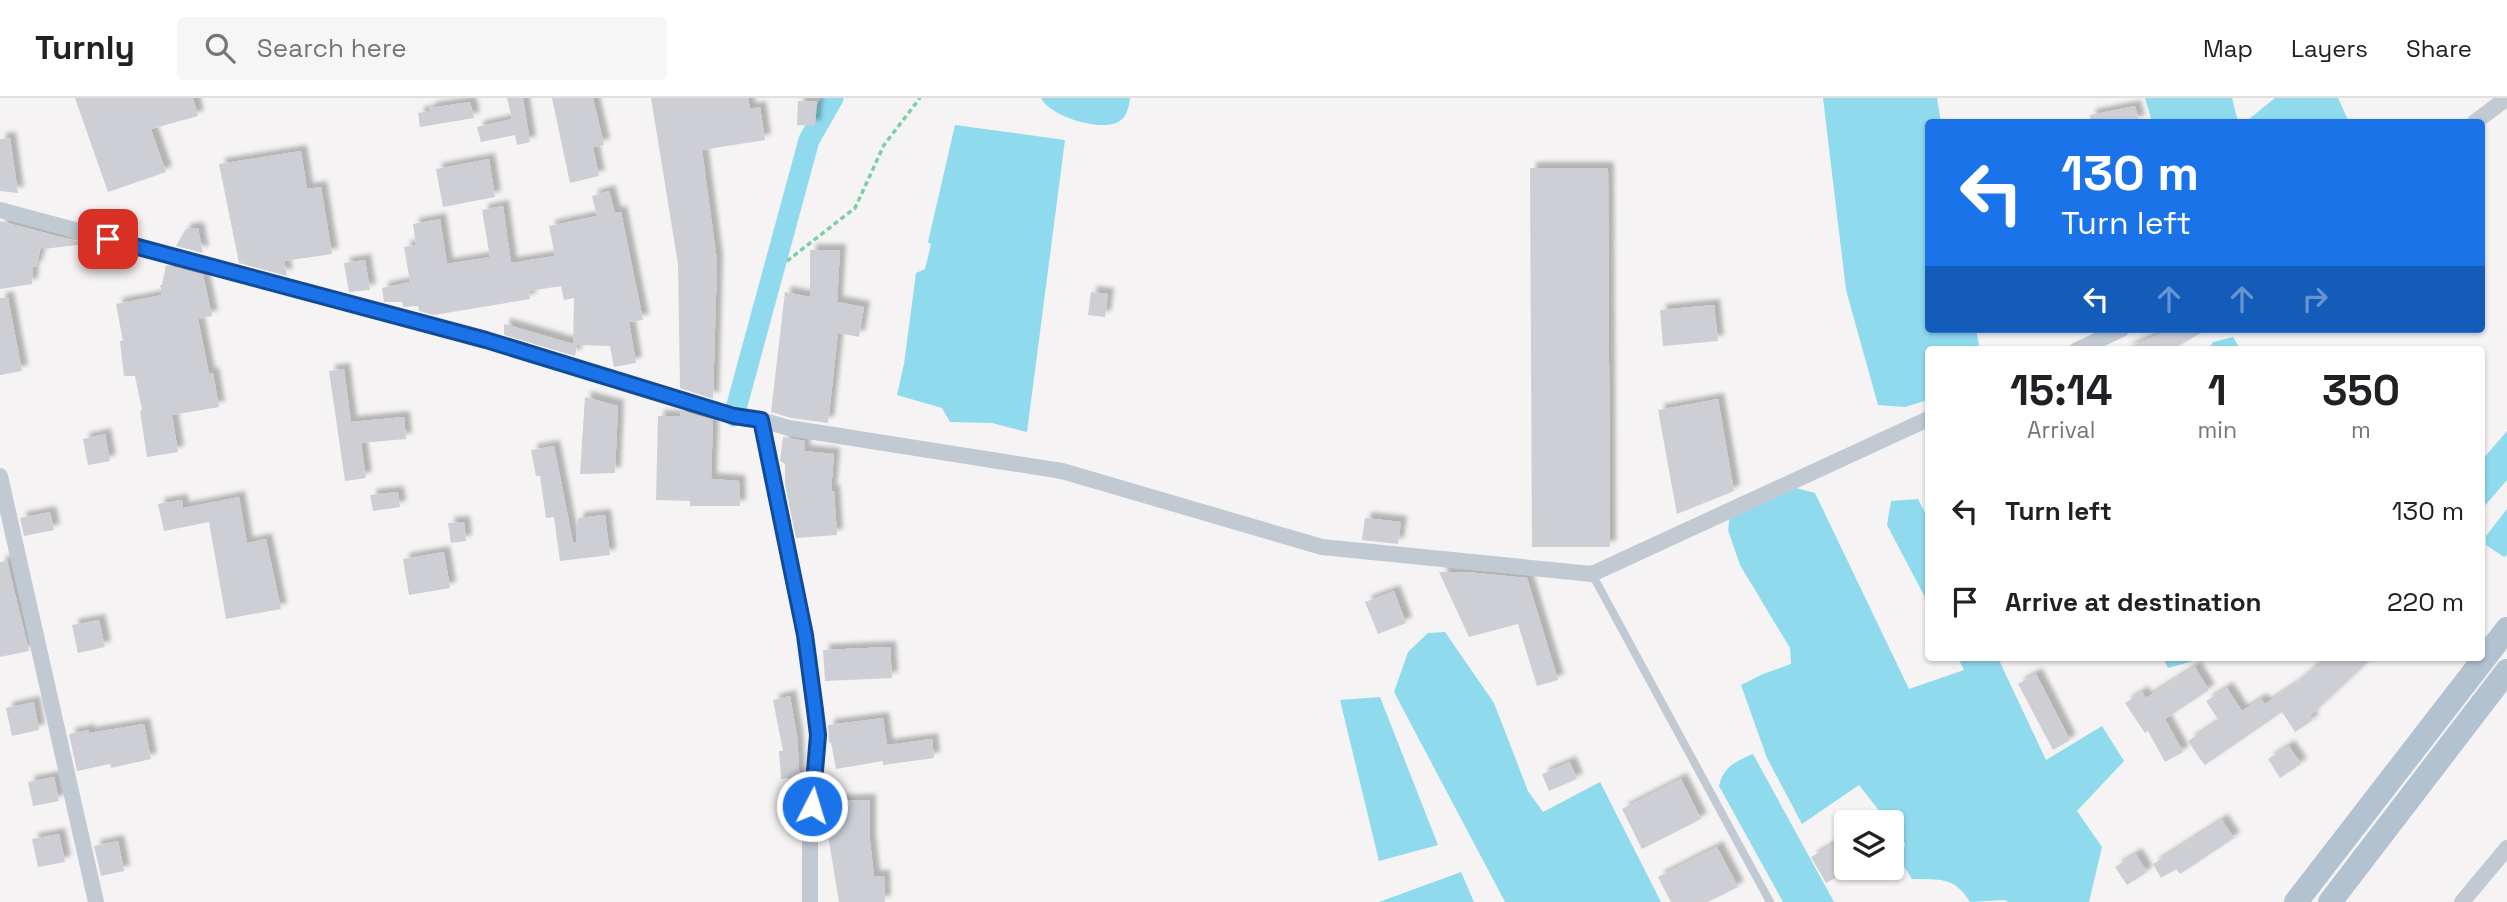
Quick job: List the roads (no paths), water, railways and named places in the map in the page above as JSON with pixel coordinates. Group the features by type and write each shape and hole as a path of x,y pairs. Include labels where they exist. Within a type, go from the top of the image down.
{"main road":[{"path":"2485,658 2507,629"},
{"path":"2297,902 2482,661"},
{"path":"2330,902 2507,671"}],"street":[{"path":"2479,119 2507,98"},
{"path":"0,210 486,340 734,416 789,428 1062,471 1322,547 1592,574 1925,420"},
{"path":"2086,346 2113,333"},
{"path":"761,420 805,635 818,735 810,830 810,902"},
{"path":"0,476 96,902"},
{"path":"2462,902 2507,848"}],"lane":[{"path":"1592,574 1770,902"}],"water":[{"path":"1041,98 1130,98 1127,112 1121,120 1110,125 1100,125 1064,116 1046,105"},
{"path":"1823,98 1937,98 1940,119 1925,119 1925,333 1977,333 1979,346 1925,346 1925,401 1905,407 1878,405 1846,290"},
{"path":"2145,98 2232,98 2237,119 2151,119"},
{"path":"2275,98 2338,98 2348,119 2249,119"},
{"path":"955,125 1065,140 1027,432 992,423 950,422 942,408 897,395 904,364 916,273 925,269 931,244 928,242"},
{"path":"2233,337 2239,346 2210,346 2213,342"},
{"path":"2507,431 2507,480 2485,506 2485,457"},
{"path":"1796,488 1815,493 1909,689 1964,670 1960,661 1999,661 2046,760 2102,726 2124,761 2077,811 2102,847 2089,902 1970,902 1958,888 1946,881 1912,879 1904,867 1904,810 1879,810 1859,785 1802,824 1767,758 1741,685 1791,664 1790,648 1740,565 1728,530 1730,515"},
{"path":"1918,499 1925,513 1925,597 1887,525 1891,501"},
{"path":"2507,509 2507,555 2504,557 2486,545 2486,536"},
{"path":"1445,632 1494,703 1528,791 1543,812 1600,782 1661,902 1505,902 1394,692 1408,652 1428,633"},
{"path":"2164,661 2193,661 2168,668"},
{"path":"1380,697 1438,845 1379,861 1340,700"},
{"path":"1753,754 1834,902 1783,902 1719,786 1731,765"},
{"path":"1461,872 1474,902 1379,902"}],"waterway":[{"path":"734,416 809,140 833,98"}]}
